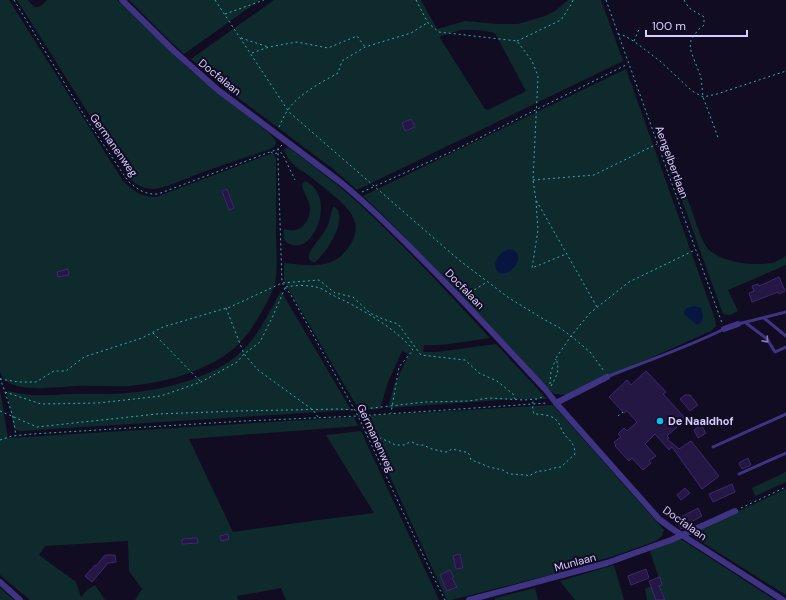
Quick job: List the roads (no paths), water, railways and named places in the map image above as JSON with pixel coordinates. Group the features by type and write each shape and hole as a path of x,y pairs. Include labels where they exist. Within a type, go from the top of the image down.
{"street":[{"name":"Docfalaan","path":"122,0 174,51 218,90 356,194 461,298 548,389 556,403 659,519 782,600"},
{"path":"724,329 738,324"},
{"path":"556,403 607,377"},
{"name":"Munlaan","path":"469,600 607,563 659,545 735,511"},
{"path":"0,582 20,600"}],"lane":[{"path":"738,324 786,312"},
{"path":"764,318 785,334"},
{"path":"746,322 767,339 775,352 786,347"},
{"path":"607,377 711,336 724,329"},
{"path":"713,447 786,414"},
{"path":"739,474 786,454"}],"water":[{"path":"508,249 515,251 518,256 518,261 511,270 506,273 501,273 496,270 495,263 500,255"},
{"path":"695,306 701,308 703,316 701,323 697,325 684,314 685,310"}],"place":[{"name":"De Naaldhof","path":"660,421"}]}
